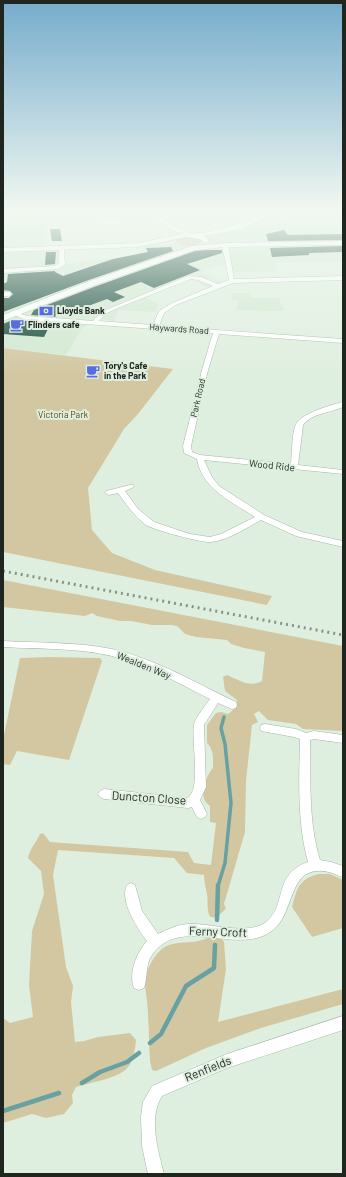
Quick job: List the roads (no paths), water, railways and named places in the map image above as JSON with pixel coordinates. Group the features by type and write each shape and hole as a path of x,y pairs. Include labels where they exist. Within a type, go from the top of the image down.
{"main road":[{"path":"3,318 139,266"}],"street":[{"path":"3,270 56,268 59,266"},
{"path":"229,266 232,281"},
{"path":"95,322 102,313 190,277 198,278 216,286"},
{"path":"155,327 161,312 174,304 216,286 232,281 343,278"},
{"name":"Haywards Road","path":"15,314 26,318 343,341"},
{"name":"Park Road","path":"200,457 188,453 187,446 205,370 216,332"},
{"path":"294,467 299,425 302,419 343,404"},
{"path":"200,457 208,478 216,488 261,517 299,534 343,544"},
{"name":"Wood Ride","path":"200,457 343,472"},
{"path":"109,493 130,487"},
{"path":"120,490 135,511 151,524 210,540 224,536 261,517"},
{"name":"Wealden Way","path":"3,644 113,652 155,667 232,705"},
{"path":"201,814 194,800 200,787 199,726 216,698"},
{"path":"265,728 305,736 314,735 343,739"},
{"path":"305,736 304,778 309,844 315,865 334,867 343,872"},
{"name":"Duncton Close","path":"104,794 188,803 194,800"},
{"name":"Ferny Croft","path":"139,983 139,969 142,958 148,949 156,942 172,934 187,930 242,934 256,933 269,927 279,917 292,879 299,871 315,865"},
{"path":"131,889 133,905 138,918 156,942"},
{"name":"Renfields","path":"156,1174 150,1146 148,1117 150,1102 156,1091 226,1061 343,1023"}],"waterway":[{"path":"218,886 225,863 231,803 225,744 221,728 224,717"},
{"path":"217,920 218,885"},
{"path":"150,1043 161,1034 186,986 214,968 215,945"},
{"path":"82,1083 100,1072 127,1062 139,1053"},
{"path":"3,1111 59,1093"}],"railway":[{"path":"3,571 343,635"}],"place":[{"name":"Lloyds Bank","path":"46,311"},
{"name":"Flinders cafe","path":"17,325"},
{"name":"Tory's Cafe in the Park","path":"93,371"}],"park label":[{"name":"Victoria Park","path":"63,415"}]}
